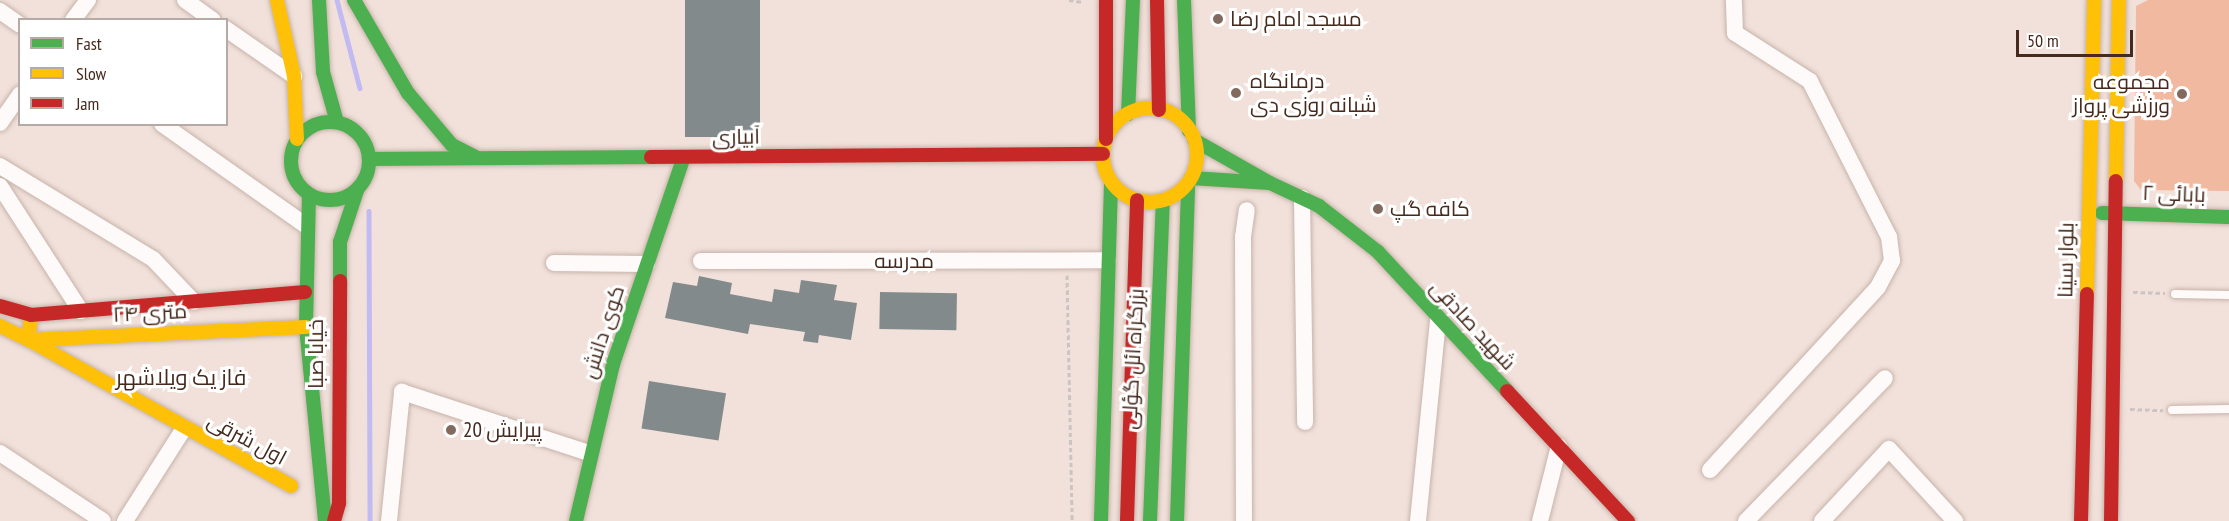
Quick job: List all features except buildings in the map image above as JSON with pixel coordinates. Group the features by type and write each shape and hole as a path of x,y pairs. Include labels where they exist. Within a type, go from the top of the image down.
{"main road":[{"path":"277,0 294,76 297,139 292,171 309,194 338,199 358,188 369,159 358,132 337,122 315,124 297,139"},
{"path":"319,0 323,72 337,122"},
{"path":"354,0 408,93 452,146 481,159"},
{"path":"1101,521 1111,182 1103,154 1106,139 1106,0"},
{"path":"1106,139 1128,114 1132,0"},
{"path":"1157,0 1159,110"},
{"path":"1177,521 1192,136 1184,0"},
{"name":"بلوار سینا","path":"2081,521 2094,0"},
{"path":"2111,521 2118,213 2118,0"},
{"path":"1128,114 1159,110 1192,136"},
{"name":"شهید صادقی","path":"1192,136 1270,183 1302,198 1378,252 1628,521"},
{"name":"آبیاری","path":"369,159 683,159 1103,154"},
{"name":"کوی دانش","path":"576,521 590,453 647,264 683,159"},
{"path":"1111,182 1137,200 1163,200 1189,181"},
{"name":"شهید صادقی","path":"1189,181 1270,183"},
{"name":"خیابا صبا","path":"334,521 339,503 340,242 358,188"},
{"name":"خیابا صبا","path":"309,194 306,225 306,327 325,521"},
{"name":"بزرگراه ائل گؤلی","path":"1127,521 1137,200"},
{"name":"بزرگراه ائل گؤلی","path":"1150,521 1163,200"},
{"name":"بابائی ۲","path":"2088,212 2229,217"},
{"name":"۲۴ متری","path":"0,306 31,315 305,292"},
{"path":"102,337 111,318 105,309"},
{"path":"29,340 31,315"},
{"name":"۲۴ متری","path":"0,326 29,340 306,327"},
{"name":"اول شرقی","path":"29,340 183,430 291,486"},
{"path":"2082,452 2112,452"}],"street":[{"path":"74,18 88,0"},
{"path":"185,0 210,18"},
{"path":"1710,470 1878,287 1892,261 1889,237 1810,81 1736,33 1734,0"},
{"path":"0,11 18,24"},
{"path":"228,30 294,76"},
{"path":"0,123 18,97"},
{"path":"165,126 306,225"},
{"path":"0,166 153,259 194,302"},
{"path":"0,186 81,311"},
{"path":"1302,198 1305,422"},
{"path":"1244,521 1242,248 1247,210"},
{"name":"مدرسه","path":"701,261 1108,260"},
{"path":"554,263 647,264"},
{"path":"1418,521 1438,319"},
{"path":"1746,521 1885,378"},
{"path":"389,521 402,392 590,453"},
{"path":"130,519 183,430"},
{"path":"1540,521 1559,446"},
{"path":"1822,521 1889,449 1954,521"},
{"path":"0,453 103,521"}],"lane":[{"path":"2175,294 2229,295"},
{"path":"2172,410 2229,409"}],"path":[{"path":"1066,260 1072,521"},
{"path":"2116,291 2175,294"},
{"path":"2113,409 2172,410"}],"shaded area":[{"name":"مجموعه ورزشی پرواز","path":"2148,0 2229,0 2229,191 2141,190 2134,181 2136,6"}],"waterway":[{"path":"337,0 360,88"},
{"path":"369,211 370,521"}],"traffic: fast":[{"path":"319,0 323,72 337,122"},
{"path":"354,0 408,93 452,145 476,157"},
{"path":"1128,114 1133,0"},
{"path":"1184,0 1189,131"},
{"path":"330,122 345,125 358,133 366,146 369,161 366,176 358,189 345,197 330,200 315,197 302,189 294,176 291,161 294,146 302,133 315,125 330,122"},
{"path":"1191,178 1270,183 1194,140"},
{"path":"369,159 651,157"},
{"path":"576,521 613,364 683,159"},
{"path":"1101,521 1111,182"},
{"path":"1177,521 1188,183"},
{"path":"1270,183 1319,206 1378,252 1507,391"},
{"path":"340,281 340,242 358,188"},
{"path":"309,194 306,327 325,521"},
{"path":"1150,521 1163,200"},
{"path":"2102,213 2229,217"}],"traffic: slow":[{"path":"277,0 294,76 297,139"},
{"path":"2087,294 2094,0"},
{"path":"2116,181 2119,0"},
{"path":"1150,108 1168,112 1183,122 1193,137 1197,155 1193,173 1183,188 1168,198 1150,202 1132,198 1117,188 1107,173 1103,155 1107,137 1117,122 1132,112 1150,108"},
{"path":"31,315 29,340 291,486"},
{"path":"0,326 29,340 306,327"}],"traffic: jam":[{"path":"1106,0 1106,139"},
{"path":"1157,0 1159,110"},
{"path":"651,157 1103,154"},
{"path":"2111,521 2116,181"},
{"path":"1127,521 1137,200"},
{"path":"334,521 339,503 340,281"},
{"path":"0,306 31,315 305,292"},
{"path":"2081,521 2087,294"},
{"path":"1507,391 1628,521"}],"place":[{"name":"مسجد امام رضا","path":"1218,19"},
{"name":"درمانگاه شبانه روزی دی","path":"1236,93"},
{"name":"مجموعه ورزشی پرواز","path":"2182,94"},
{"name":"کافه گپ","path":"1378,209"},
{"name":"پیرایش 20","path":"451,430"}],"district":[{"name":"فاز یک ویلاشهر","path":"181,378"}]}
